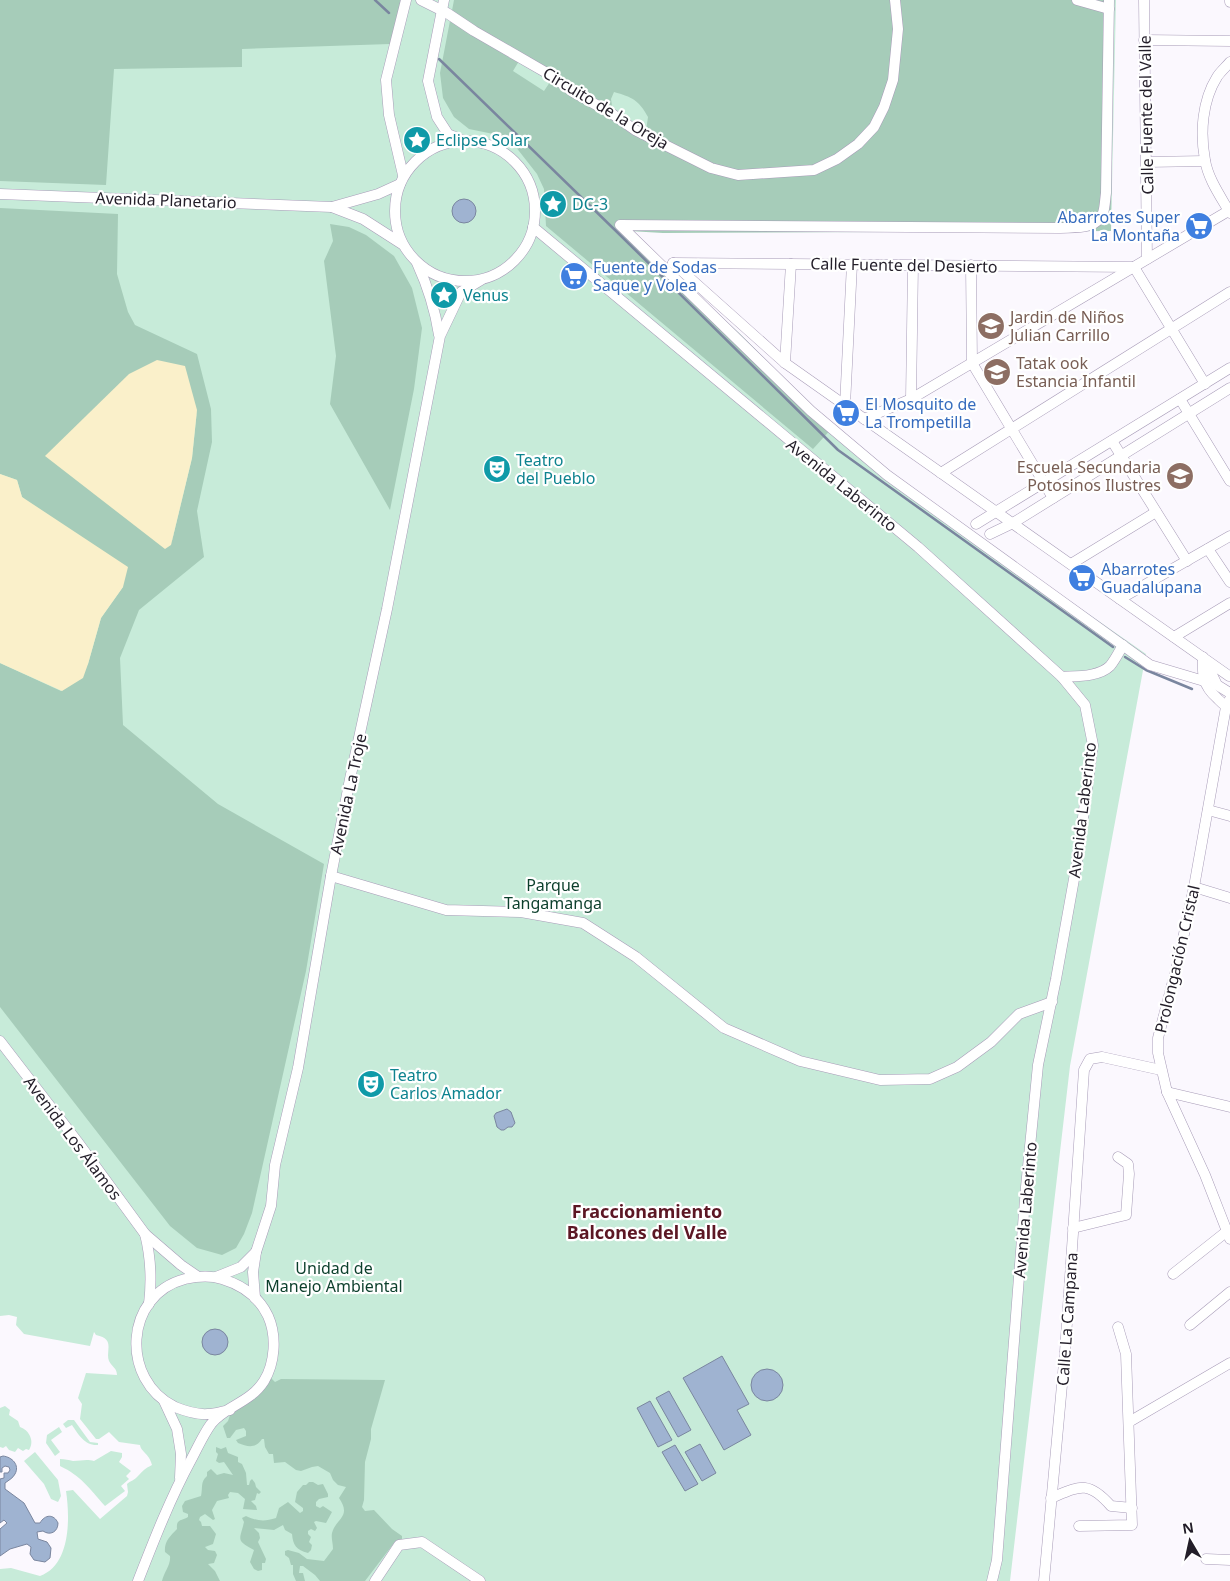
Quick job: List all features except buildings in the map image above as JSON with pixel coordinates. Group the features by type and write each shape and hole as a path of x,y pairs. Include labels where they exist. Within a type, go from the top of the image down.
{"street":[{"path":"402,180 389,115 386,80 406,0"},
{"name":"Circuito de la Oreja","path":"421,0 443,5 474,31 552,76 573,92 611,113 635,130 711,168 738,175 814,170 837,159 858,144 874,128 884,107 893,80 898,29 896,0"},
{"path":"1076,0 1109,5 1106,193 1103,214 1097,222 1086,227 1060,228 620,225 811,412 887,476 1150,664 1204,682 1213,688 1229,705"},
{"name":"Calle Fuente del Valle","path":"1144,0 1147,259"},
{"path":"443,5 428,81 437,117 448,134 462,140 486,143 507,154 523,170 533,190 536,213 531,236 520,256 502,271 481,280 458,281 435,275 416,262 402,244 394,221 395,197 402,180 419,157 434,153 439,145 462,140"},
{"path":"1144,40 1230,41"},
{"path":"864,419 911,399 1230,212 1213,183 1205,161 1203,128 1205,103 1217,76 1230,62"},
{"path":"1147,162 1205,161"},
{"name":"Avenida Planetario","path":"0,194 332,207 378,194 402,180"},
{"name":"Avenida Planetario","path":"332,207 363,220 402,244"},
{"name":"Avenida Laberinto","path":"533,227 918,547 1062,677 1085,705 1093,745 1076,868 1052,1002 1038,1065 1026,1187 997,1560 992,1581"},
{"name":"Avenida La Troje","path":"416,262 426,283 435,310 440,336"},
{"name":"Calle Fuente del Desierto","path":"785,363 673,262 1134,267"},
{"path":"791,264 785,363 1230,675 1213,688"},
{"path":"845,406 852,264"},
{"path":"911,399 912,265"},
{"path":"971,265 972,363 1053,498"},
{"path":"1134,267 1205,384"},
{"name":"Avenida La Troje","path":"255,1298 253,1272 256,1252 271,1206 275,1165 298,1068 331,876 387,609 440,336 461,292 481,280"},
{"path":"942,473 1230,292"},
{"path":"976,524 1230,368"},
{"path":"990,534 1013,523 1230,388"},
{"path":"1180,399 1226,466 1230,481"},
{"path":"1112,441 1187,561"},
{"path":"1071,564 1156,512"},
{"path":"1120,598 1230,536"},
{"path":"1208,549 1230,582"},
{"path":"1174,636 1230,603"},
{"path":"1062,677 1102,672 1109,667 1122,645"},
{"path":"1203,657 1202,671 1204,682"},
{"path":"1203,657 1213,688"},
{"path":"1213,688 1230,693"},
{"name":"Prolongación Cristal","path":"1228,1235 1205,1175 1167,1092 1158,1054 1158,1038 1178,962 1194,888 1229,705"},
{"path":"1208,810 1230,816"},
{"path":"331,876 446,910 521,912 583,923 636,957 724,1028 800,1061 880,1080 930,1079 957,1068 990,1042 1019,1014 1052,1002"},
{"path":"1194,888 1230,898"},
{"name":"Avenida Los Álamos","path":"0,1041 145,1234 180,1265 197,1276"},
{"name":"Calle La Campana","path":"1044,1581 1065,1352 1084,1070 1090,1059 1102,1057 1161,1070"},
{"path":"1167,1092 1230,1107"},
{"path":"1073,1228 1126,1215 1128,1164 1118,1157"},
{"name":"Avenida Los Álamos","path":"145,1234 152,1268 149,1304"},
{"path":"1173,1274 1228,1235"},
{"name":"Avenida La Troje","path":"216,1277 241,1268 256,1252"},
{"path":"138,1581 156,1533 180,1479 203,1436 213,1421 249,1398 264,1381 272,1360 274,1338 268,1316 255,1298 237,1284 216,1277 197,1276 178,1281 162,1290 149,1304 140,1320 135,1339 137,1363 147,1384 164,1401 185,1411 192,1412 207,1414 230,1410"},
{"path":"1190,1325 1230,1292"},
{"path":"1079,1526 1132,1525 1126,1354 1118,1327"},
{"path":"1129,1422 1230,1362"},
{"path":"164,1401 177,1429 181,1454 180,1479"},
{"path":"1051,1498 1077,1487 1089,1488 1100,1494 1111,1506 1132,1508"},
{"path":"1108,1525 1111,1506"},
{"path":"374,1581 399,1545 422,1542 480,1581"},
{"path":"1206,1559 1230,1560"}],"green space":[{"name":"Parque Tangamanga","path":"0,0 1116,0 1111,231 629,231 740,334 833,427 935,507 1146,654 1070,1066 1010,1581 0,1581 0,1569 11,1568 40,1576 58,1562 63,1551 68,1526 66,1491 73,1490 100,1519 127,1496 127,1484 152,1465 140,1445 119,1442 109,1432 96,1439 80,1419 82,1404 78,1398 86,1373 117,1375 109,1361 108,1342 106,1339 96,1335 94,1332 90,1346 24,1334 16,1325 17,1317 9,1315 0,1316"},
{"path":"0,0 403,0 390,44 242,49 242,67 114,69 106,185 0,181"},
{"path":"454,0 1113,0 1111,231 663,233 629,231 740,334 833,427 813,449 546,226 544,189 537,174 508,137 469,129 454,117 443,98 440,73","holes":["519,61 550,82 544,91 513,71","614,92 638,103 648,117 646,131 613,112 611,99"]},
{"path":"0,208 118,214 117,274 128,312 135,325 197,354 211,409 212,442 197,511 204,557 139,610 120,658 123,725 218,804 324,864 306,971 252,1213 236,1248 222,1255 197,1248 170,1226 0,1007 0,663 61,691 88,664 101,618 123,587 22,497 17,480 0,474","holes":["197,410 192,458 171,545"]},
{"path":"330,224 349,227 366,235 394,256 412,288 422,328 414,389 390,510 330,404 336,356 324,261 333,241"},
{"path":"270,1377 275,1382 281,1379 385,1380 371,1429 371,1439 365,1462 364,1500 362,1507 365,1511 374,1510 392,1529 402,1536 402,1540 394,1543 365,1581 320,1581 303,1566 300,1566 299,1573 303,1573 305,1581 296,1581 293,1574 293,1565 291,1565 289,1558 285,1555 285,1551 288,1550 299,1553 307,1559 324,1561 333,1549 332,1533 344,1513 343,1504 339,1498 346,1487 338,1485 330,1473 318,1466 301,1471 296,1470 285,1462 274,1463 273,1454 269,1454 265,1447 264,1439 254,1446 238,1443 236,1440 246,1436 244,1428 236,1430 230,1438 227,1438 223,1426 228,1421 232,1409"},
{"path":"5,1406 10,1410 9,1415 18,1421 20,1427 30,1436 31,1447 29,1450 23,1451 18,1448 15,1452 9,1450 6,1446 0,1447 0,1408"},
{"path":"68,1420 74,1420 90,1442 98,1443 98,1445 89,1444 79,1436 72,1425 66,1428 63,1424"},
{"path":"59,1427 62,1432 51,1440 60,1452 55,1456 46,1443 47,1435"},
{"path":"216,1447 221,1449 226,1447 228,1453 238,1457 238,1462 242,1464 246,1473 247,1485 249,1485 252,1479 261,1492 257,1493 255,1500 251,1501 257,1510 243,1509 245,1499 238,1493 230,1492 229,1498 217,1501 212,1510 215,1519 213,1520 205,1514 200,1517 199,1520 202,1526 210,1526 216,1534 213,1544 205,1547 208,1550 215,1551 217,1555 214,1563 208,1564 215,1571 220,1581 162,1581 170,1559 170,1556 165,1552 167,1542 177,1529 178,1522 188,1517 188,1514 183,1512 182,1506 185,1501 201,1496 203,1481 207,1476 207,1472 211,1469 217,1475 224,1473 233,1475 224,1462 219,1463 216,1461 218,1454"},
{"path":"111,1451 122,1453 119,1462 131,1471 126,1476 129,1479 121,1486 125,1491 105,1506 79,1478 60,1466 60,1459 94,1461"},
{"path":"35,1452 58,1480 61,1496 58,1502 51,1499 44,1484 24,1461"},
{"path":"309,1482 318,1485 323,1484 328,1497 319,1499 316,1502 316,1506 320,1508 323,1506 332,1512 326,1523 316,1521 314,1522 317,1528 315,1531 311,1529 308,1531 311,1537 309,1542 312,1545 311,1550 308,1553 298,1549 294,1544 292,1534 285,1530 283,1525 274,1530 254,1528 259,1533 260,1538 258,1542 266,1559 265,1563 262,1563 262,1570 254,1569 250,1562 254,1550 240,1539 244,1522 242,1518 246,1516 257,1520 268,1520 276,1518 279,1508 288,1502 300,1513 303,1511 303,1508 295,1502 297,1492 303,1485"}],"sand":[{"path":"157,360 185,366 197,410 192,458 171,545 165,549 45,456 129,374"},
{"path":"0,474 17,480 22,497 128,567 123,587 101,618 83,678 62,691 0,663"}],"water":[{"path":"464,199 469,200 475,206 475,216 469,222 464,223 459,222 453,216 452,211 453,206 459,200"},
{"path":"507,1109 511,1112 515,1123 512,1127 501,1130 497,1127 494,1116 496,1113"},
{"path":"215,1329 224,1333 228,1342 224,1351 215,1355 206,1351 202,1342 206,1333"},
{"path":"722,1356 749,1404 737,1410 751,1435 724,1450 683,1378"},
{"path":"767,1369 779,1373 783,1385 779,1397 767,1401 755,1397 751,1385 755,1373"},
{"path":"669,1391 691,1430 678,1437 656,1398"},
{"path":"650,1401 672,1440 658,1447 637,1408"},
{"path":"700,1444 716,1473 702,1481 685,1452"},
{"path":"675,1445 698,1484 685,1491 662,1452"},
{"path":"3,1456 12,1460 16,1465 14,1475 5,1483 5,1489 24,1503 35,1523 40,1523 49,1516 58,1523 57,1529 53,1532 37,1532 38,1539 47,1542 51,1548 50,1558 45,1562 34,1560 30,1554 31,1547 27,1544 10,1549 0,1556 0,1529 7,1523 4,1520 0,1523 0,1479 4,1478 4,1473 8,1473 10,1470 9,1467 5,1466 2,1468 2,1472 0,1472 0,1457"}],"waterway":[{"path":"375,0 389,13"},
{"path":"439,59 838,450 1113,647"},
{"path":"1125,657 1146,670 1192,689"}],"place":[{"name":"Eclipse Solar","path":"417,140"},
{"name":"DC-3","path":"553,204"},
{"name":"Abarrotes Super La Montaña","path":"1199,226"},
{"name":"Fuente de Sodas Saque y Volea","path":"574,276"},
{"name":"Venus","path":"444,295"},
{"name":"Jardin de Niños Julian Carrillo","path":"991,326"},
{"name":"Tatak ook Estancia Infantil","path":"997,372"},
{"name":"El Mosquito de La Trompetilla","path":"846,413"},
{"name":"Teatro del Pueblo","path":"497,469"},
{"name":"Escuela Secundaria Potosinos Ilustres","path":"1180,476"},
{"name":"Abarrotes Guadalupana","path":"1082,578"},
{"name":"Teatro Carlos Amador","path":"371,1084"}],"district":[{"name":"Fraccionamiento Balcones del Valle","path":"647,1221"}],"park label":[{"name":"Unidad de Manejo Ambiental","path":"334,1277"}]}
